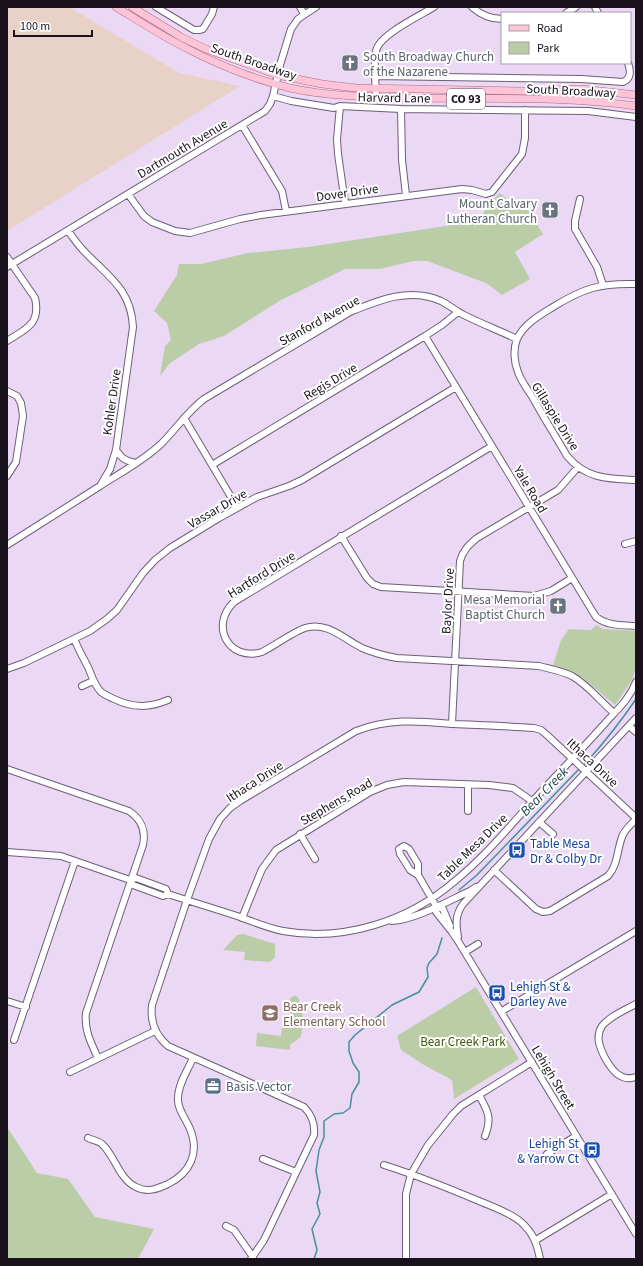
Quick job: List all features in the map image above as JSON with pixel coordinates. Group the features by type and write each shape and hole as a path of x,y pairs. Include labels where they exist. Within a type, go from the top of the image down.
{"main road":[{"name":"South Broadway","path":"116,7 204,57 239,72 276,84 326,94 376,97 591,101 636,106"},
{"name":"South Broadway","path":"132,7 182,37 206,49 277,75 339,86 526,91 582,89 636,96"}],"street":[{"path":"156,7 194,30 203,29 212,14 214,7"},
{"path":"300,7 304,14"},
{"name":"Dartmouth Avenue","path":"9,265 68,231 265,111 273,96 277,75 291,29 294,23 304,14 316,7"},
{"path":"376,97 375,52 381,40 434,7"},
{"path":"472,7 484,16 501,19"},
{"path":"376,76 581,79 623,82 629,77 628,64"},
{"name":"Harvard Lane","path":"273,96 307,104 334,108 340,106 401,109 588,111 636,117"},
{"path":"340,106 338,146 345,203"},
{"path":"401,109 402,160 406,195"},
{"name":"Dover Drive","path":"128,194 137,208 152,222 175,231 187,233 240,219 286,211 406,195 462,189 486,194 490,193 522,154 525,138 525,110"},
{"path":"242,125 282,191 286,211"},
{"path":"580,199 575,221 575,229 597,267 603,285"},
{"name":"Kohler Drive","path":"7,545 100,486 110,469 116,450 133,327 132,315 129,303 117,284 82,250 68,231"},
{"path":"7,257 9,265 35,298 37,306 34,321 30,327 7,341"},
{"path":"517,339 535,318 570,297 588,289 603,285 636,284"},
{"name":"Stanford Avenue","path":"100,486 136,463 161,444 193,408 204,400 350,312 369,304 398,296 419,295 441,301 458,312 517,339"},
{"name":"Regis Drive","path":"212,464 425,336 458,312"},
{"name":"Yale Road","path":"425,336 596,617 602,622 609,624 636,626"},
{"name":"Gillaspie Drive","path":"517,339 515,360 519,376 567,456 578,467 588,473 600,477 636,480"},
{"name":"Vassar Drive","path":"7,669 24,663 90,631 112,614 143,573 155,560 170,548 237,507 257,497 302,480 456,387"},
{"path":"7,391 17,396 21,403 24,416 16,462 7,476"},
{"path":"184,418 237,507"},
{"name":"Hartford Drive","path":"492,446 234,602 228,608 222,623 226,640 232,647 243,653 256,654 304,628 320,626 326,627 360,647 378,654 408,659 532,666 558,670 572,676 584,685 614,713"},
{"path":"116,450 121,457 127,461 136,463"},
{"name":"Baylor Drive","path":"452,724 460,561 462,553 467,546 478,538 558,490 578,467"},
{"path":"341,536 367,578 373,584 387,588 534,596 551,591 572,578"},
{"path":"625,544 636,540"},
{"path":"74,639 93,681 100,691 107,696 121,702 145,707 168,700"},
{"path":"82,686 93,681"},
{"name":"Table Mesa Drive","path":"389,921 432,898 455,882 532,801 575,760 614,713 626,701 636,682"},
{"name":"Table Mesa Drive","path":"458,941 455,921 463,904 539,822 584,770 636,718"},
{"name":"Ithaca Drive","path":"155,1031 152,1021 152,1005 209,839 220,819 230,808 240,801 356,731 371,725 406,721 534,728 541,730 636,818"},
{"path":"629,726 636,732"},
{"path":"7,769 129,811 140,822 144,831 144,840 86,1013 85,1022 87,1032 98,1058"},
{"name":"Stephens Road","path":"242,918 262,869 276,850 370,792 387,785 404,782 489,785 513,788 532,801"},
{"path":"468,785 468,811"},
{"path":"494,870 536,909 542,912 550,911 608,876 612,872 622,836 636,818"},
{"path":"539,822 553,834"},
{"path":"300,834 315,859"},
{"name":"Table Mesa Drive","path":"7,852 61,856 130,880 133,885 163,896 168,894 282,931 335,933 361,929 389,921 402,920 470,891 483,882"},
{"path":"14,1040 75,861"},
{"name":"Lehigh Street","path":"418,875 436,906 436,912 452,932 502,1011 636,1234"},
{"path":"502,1011 636,931"},
{"path":"465,952 478,944"},
{"path":"7,1001 26,1007"},
{"path":"636,1004 608,1021 602,1027 598,1041 600,1048 613,1071 625,1078 636,1077"},
{"path":"70,1072 155,1031 161,1040 168,1046 304,1107 314,1121 314,1135 264,1240 252,1258 234,1230 226,1226"},
{"path":"88,1138 101,1144 110,1154 122,1173 135,1187 144,1190 158,1189 183,1174 193,1157 194,1148 193,1138 178,1105 178,1098 179,1090 193,1058"},
{"path":"406,1259 406,1194 411,1174 428,1145 461,1106 532,1062"},
{"path":"479,1095 488,1111 488,1129 485,1136"},
{"path":"542,1161 547,1154 576,1136"},
{"path":"263,1158 296,1172"},
{"path":"384,1165 443,1186 509,1214 524,1225 536,1240 540,1259"},
{"path":"536,1240 612,1194"}],"shaded area":[{"path":"7,7 69,7 179,73 240,86 7,231"}],"green space":[{"path":"500,193 512,204 521,199 543,234 515,252 530,279 502,295 486,283 427,261 413,261 380,269 345,269 281,300 224,336 199,344 170,363 160,376 165,346 171,340 167,323 154,311 177,275 179,264 201,264 248,253 308,247 479,221 489,203"},
{"path":"596,625 603,629 636,631 636,667 632,680 615,705 579,676 553,665 561,640 569,629 591,630"},
{"path":"243,934 275,944 275,957 270,962 244,960 245,952 223,950 237,935"},
{"name":"Bear Creek Park","path":"476,987 519,1059 454,1099 452,1080 424,1065 401,1050 397,1036"},
{"path":"297,996 300,1001 302,1011 303,1021 301,1037 290,1045 290,1050 256,1046 257,1033 281,1036 283,1019 292,1019 289,1001 290,998"},
{"path":"7,1127 37,1173 68,1179 95,1217 154,1229 138,1259 7,1259"}],"waterway":[{"name":"Bear Creek","path":"583,766 611,734 636,699"},
{"name":"Bear Creek","path":"459,890 477,875 580,768"},
{"name":"Bear Creek","path":"314,1259 317,1250 312,1229 320,1214 317,1203 320,1192 316,1171 319,1150 324,1137 324,1121 334,1114 343,1113 350,1108 352,1094 359,1082 359,1072 353,1063 349,1051 349,1042 355,1035 392,1005 419,992 428,977 427,968 429,963 437,954 442,938"}],"place":[{"name":"South Broadway Church of the Nazarene","path":"350,63"},
{"name":"Mount Calvary Lutheran Church","path":"550,210"},
{"name":"Mesa Memorial Baptist Church","path":"558,606"},
{"name":"Table Mesa Dr & Colby Dr","path":"517,850"},
{"name":"Lehigh St & Darley Ave","path":"497,993"},
{"name":"Bear Creek Elementary School","path":"270,1013"},
{"name":"Basis Vector","path":"213,1086"},
{"name":"Lehigh St & Yarrow Ct","path":"592,1150"}]}
